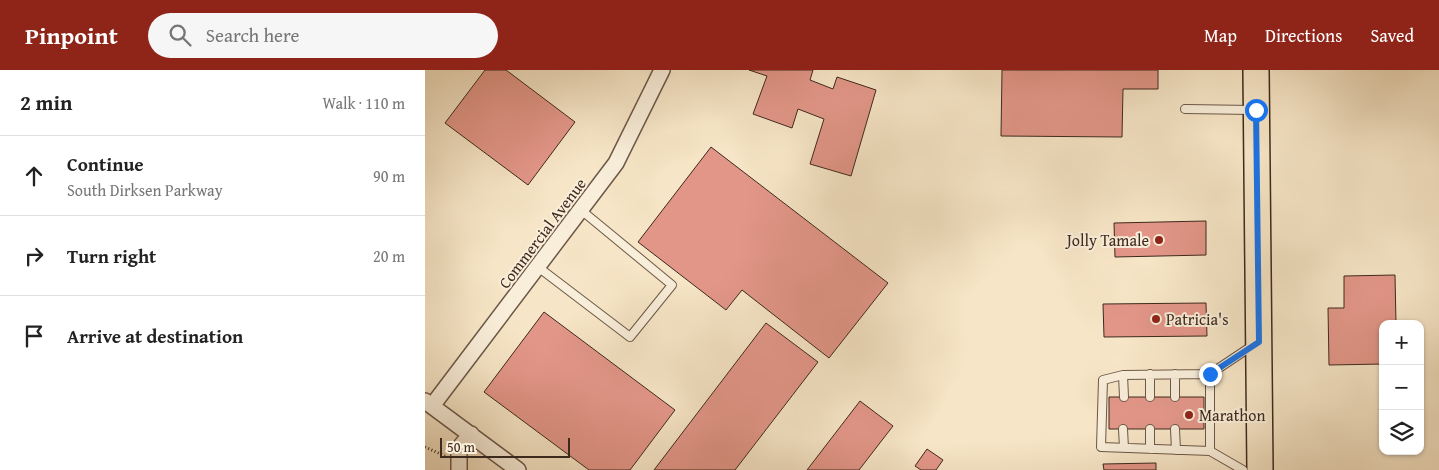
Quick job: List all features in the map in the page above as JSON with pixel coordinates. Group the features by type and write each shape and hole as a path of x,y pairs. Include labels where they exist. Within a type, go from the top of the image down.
{"main road":[{"path":"1256,70 1260,470"}],"street":[{"name":"Commercial Avenue","path":"428,403 538,267 616,163 662,70"},
{"path":"428,403 518,470"},
{"path":"459,470 459,448 471,434"}],"lane":[{"path":"1185,109 1256,110"},
{"path":"538,267 630,337 672,285 581,210"},
{"path":"1243,470 1210,451 1101,447 1103,380 1123,375 1210,374 1259,342"},
{"path":"1150,374 1150,397"},
{"path":"1175,374 1175,397"},
{"path":"1210,374 1210,451"},
{"path":"1123,375 1123,397"},
{"path":"1123,429 1124,448"},
{"path":"1150,429 1150,449"},
{"path":"1175,429 1176,450"}],"path":[{"path":"425,447 446,457"}],"building":[{"path":"485,70 506,70 575,122 528,185 445,123"},
{"path":"749,70 813,70 810,80 833,89 837,77 876,90 851,176 810,164 824,119 798,109 792,128 753,114 767,76"},
{"path":"1002,70 1158,70 1158,89 1123,89 1122,137 1001,136"},
{"path":"711,147 888,283 829,358 742,290 726,310 638,242"},
{"path":"1206,221 1206,255 1115,257 1114,223"},
{"path":"1395,275 1396,320 1379,320 1379,364 1329,365 1328,308 1344,308 1344,276"},
{"path":"1206,303 1207,336 1104,337 1103,304"},
{"path":"544,312 675,410 630,470 589,470 484,392"},
{"path":"766,323 818,362 735,470 654,470"},
{"path":"1109,397 1204,397 1204,429 1109,429"},
{"path":"860,401 893,426 859,470 807,470"},
{"path":"927,449 943,460 936,470 921,470 915,466"},
{"path":"1156,463 1156,470 1104,470 1103,464"}],"place":[{"name":"Jolly Tamale","path":"1159,240"},
{"name":"Patricia's","path":"1156,319"},
{"name":"Marathon","path":"1189,415"}],"route":[{"path":"1210,374 1259,342 1256,110"}]}
